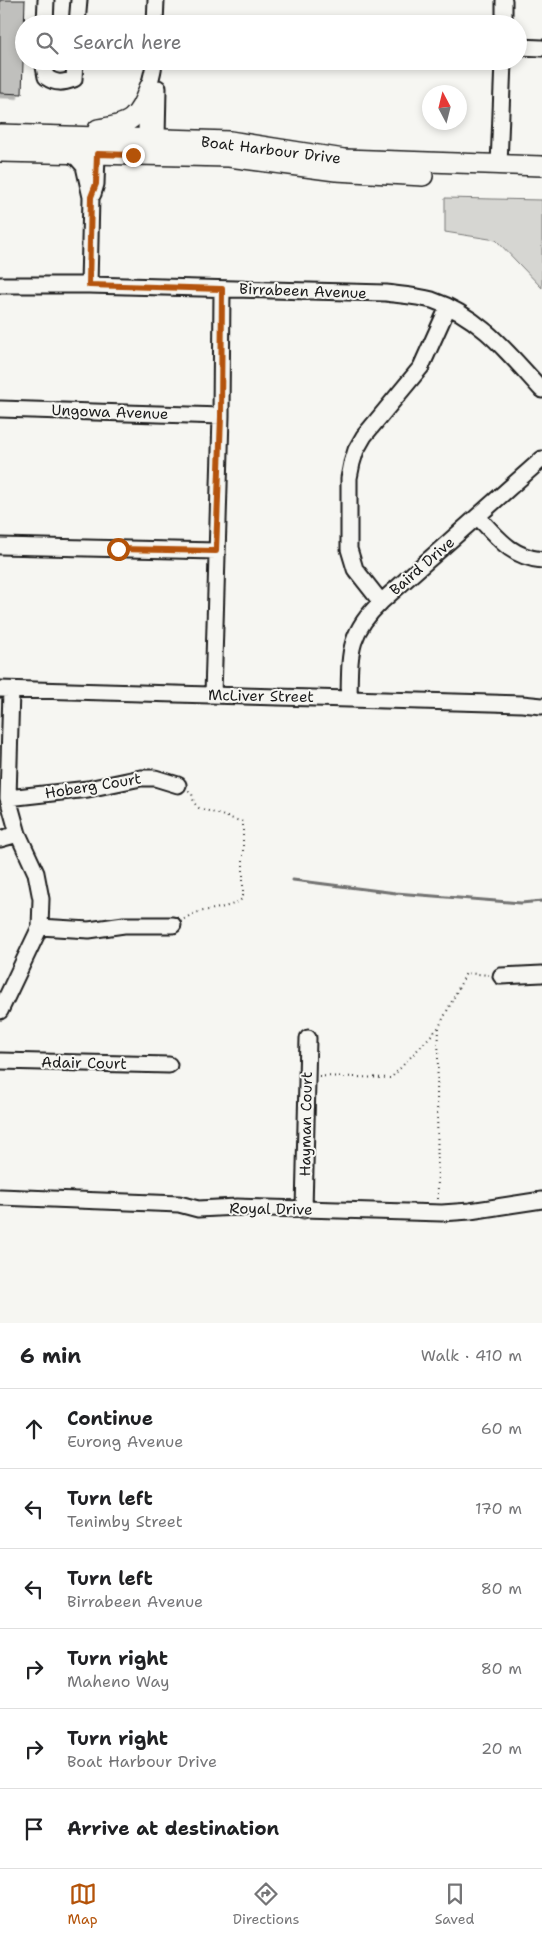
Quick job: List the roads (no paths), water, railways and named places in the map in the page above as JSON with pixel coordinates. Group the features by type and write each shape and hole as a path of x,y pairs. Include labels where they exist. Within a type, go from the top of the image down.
{"main road":[{"path":"62,135 119,125 128,121 143,106 149,88"},
{"name":"Boat Harbour Drive","path":"6,134 62,135 152,144 229,158 336,171 542,179"},
{"path":"6,134 44,142 84,144 97,154"},
{"name":"Boat Harbour Drive","path":"0,152 97,154 152,144 236,142 344,159 542,166"}],"street":[{"path":"45,15 46,0"},
{"path":"77,15 78,0"},
{"path":"155,15 156,0"},
{"path":"504,0 504,15"},
{"path":"527,47 542,48"},
{"path":"45,70 46,77 54,82 64,83 74,79 74,70"},
{"path":"152,144 149,88 153,70"},
{"path":"152,144 158,85 155,70"},
{"path":"499,165 503,70"},
{"path":"69,154 77,158 84,166 91,197 89,285"},
{"path":"91,197 96,184 97,154"},
{"name":"Birrabeen Avenue","path":"0,285 89,285 386,293 420,297 463,314 487,331 542,390"},
{"path":"213,695 221,416 222,289"},
{"path":"381,602 356,569 349,549 349,478 352,463 364,436 421,368 448,307"},
{"name":"Ungowa Avenue","path":"0,409 221,416"},
{"name":"Baird Drive","path":"349,699 350,655 353,642 365,620 381,602 542,459"},
{"path":"478,517 513,552 525,557 542,560"},
{"path":"0,546 216,551"},
{"path":"0,1011 40,927 41,899 36,873 18,834 8,798 5,689"},
{"name":"McLiver Street","path":"5,689 542,706"},
{"name":"McLiver Street","path":"522,704 542,702"},
{"name":"Hoberg Court","path":"8,798 88,789 140,778 155,778 178,785"},
{"path":"0,839 18,834"},
{"path":"40,927 89,930 124,925 173,925"},
{"path":"501,976 542,974"},
{"name":"Hayman Court","path":"304,1210 308,1038"},
{"name":"Adair Court","path":"0,1061 169,1065"},
{"name":"Royal Drive","path":"0,1197 179,1204 198,1209 237,1208 438,1213 470,1211 542,1200"}],"waterway":[{"path":"293,880 396,893 521,903 542,901"}]}
